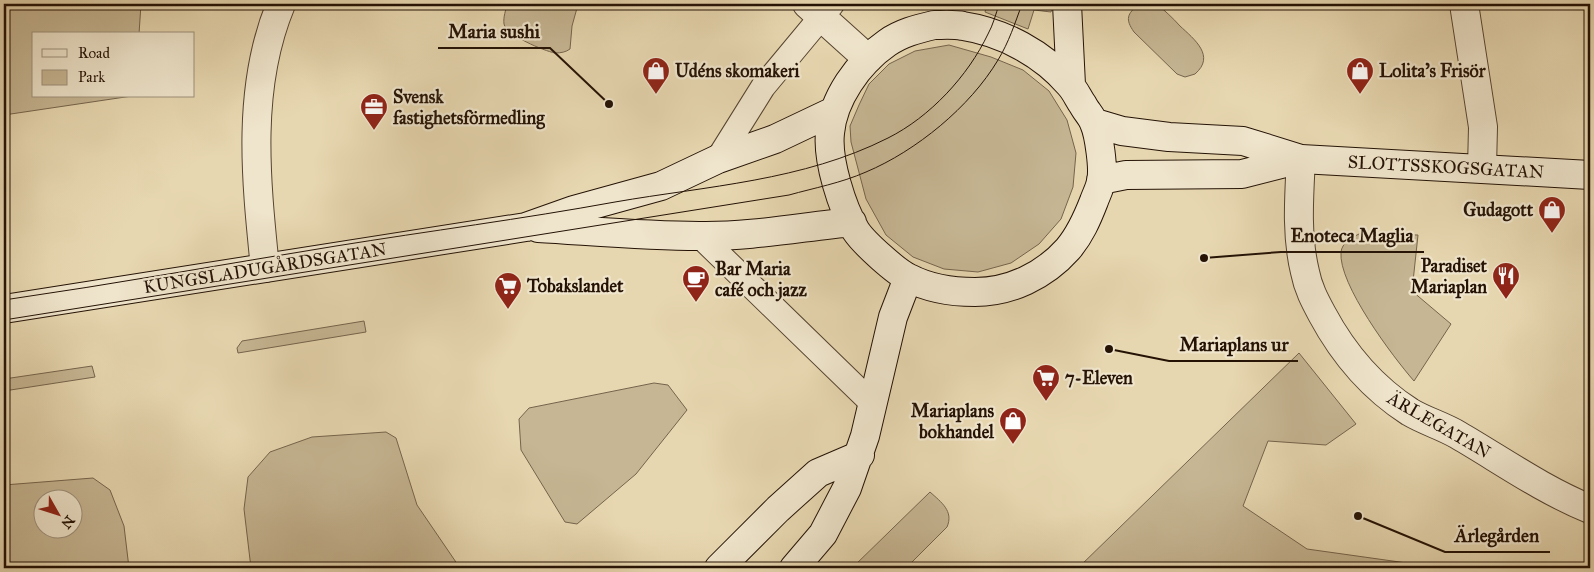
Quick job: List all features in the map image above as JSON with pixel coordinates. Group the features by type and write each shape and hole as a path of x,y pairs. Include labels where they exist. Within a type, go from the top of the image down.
{"street":[{"path":"265,268 256,171 257,114 266,50 281,4"},
{"path":"1067,4 1070,85"},
{"path":"1464,4 1483,127 1482,168"},
{"path":"820,8 868,59"},
{"path":"940,14 963,26 989,33 1024,47 1046,62 1070,85 1095,123 1102,158 1101,180 1085,225 1068,249 1047,268 1019,285 988,292 953,292 927,286 908,278 857,232 836,182 830,135 834,111 841,94 868,59 887,43 940,14"},
{"name":"KUNGSLADUGÅRDSGATAN","path":"4,309 526,227 574,210 661,186 718,159 775,139 834,111"},
{"name":"SLOTTSSKOGSGATAN","path":"1095,123 1122,131 1169,137 1243,142 1301,159 1590,175"},
{"name":"SLOTTSSKOGSGATAN","path":"1101,180 1126,175 1242,174 1301,159"},
{"name":"ÄRLEGATAN","path":"1301,159 1298,214 1305,273 1311,293 1334,336 1354,364 1371,383 1411,413 1455,433 1538,483 1590,509"},
{"name":"KUNGSLADUGÅRDSGATAN","path":"526,227 700,236 761,234 852,222"},
{"path":"794,568 823,534 847,488 860,455 893,317 908,278"},
{"path":"718,568 818,473 860,455"}],"lane":[{"path":"718,159 763,87 820,8"},
{"path":"700,236 873,404"}],"green space":[{"path":"4,4 141,4 139,32 32,32 32,98 119,98 4,115"},
{"path":"507,4 573,4 577,8 572,26 570,49 559,53 550,52 526,42 511,33 504,24"},
{"path":"987,4 1053,4 1051,12 1034,10 1028,29 985,12"},
{"path":"1139,4 1157,4 1201,48 1203,61 1195,74 1185,77 1177,74 1134,32 1128,20 1132,11"},
{"path":"949,45 991,57 1023,70 1049,91 1067,120 1076,153 1073,187 1061,219 1039,244 1011,263 978,272 944,269 913,257 886,235 866,199 851,142 850,126 869,84 889,64 915,51"},
{"path":"1359,234 1418,235 1412,291 1451,324 1414,381 1368,320 1357,301 1342,266 1341,252 1345,243"},
{"path":"364,321 366,332 238,353 237,348 242,341"},
{"path":"1299,353 1356,424 1326,445 1268,441 1243,506 1307,549 1431,568 1078,568"},
{"path":"92,366 95,377 4,391 4,379"},
{"path":"654,383 668,385 687,410 636,474 577,524 565,522 521,450 519,419 529,408"},
{"path":"386,432 396,438 417,505 460,568 251,568 244,509 248,477 270,452 312,437"},
{"path":"93,478 110,490 124,526 129,568 4,568 4,485"},
{"path":"930,492 945,507 948,512 949,521 947,527 906,568 852,568"}],"tram line":[{"path":"4,300 719,186 789,173 822,164 888,138 919,119 933,107 959,80 980,50 990,31 999,4"},
{"path":"4,320 789,195 857,176 904,152 922,140 957,111 973,94 998,60 1009,39 1022,4"}],"place":[{"name":"Udéns skomakeri","path":"656,95"},
{"name":"Lolita's Frisör","path":"1360,95"},
{"name":"Maria sushi","path":"609,104"},
{"name":"Svensk fastighetsförmedling","path":"374,131"},
{"name":"Gudagott","path":"1552,234"},
{"name":"Enoteca Maglia","path":"1204,258"},
{"name":"Paradiset Mariaplan","path":"1506,300"},
{"name":"Bar Maria café och jazz","path":"696,303"},
{"name":"Tobakslandet","path":"508,310"},
{"name":"Mariaplans ur","path":"1109,349"},
{"name":"7-Eleven","path":"1046,402"},
{"name":"Mariaplans bokhandel","path":"1013,445"},
{"name":"Ärlegården","path":"1358,516"}]}
